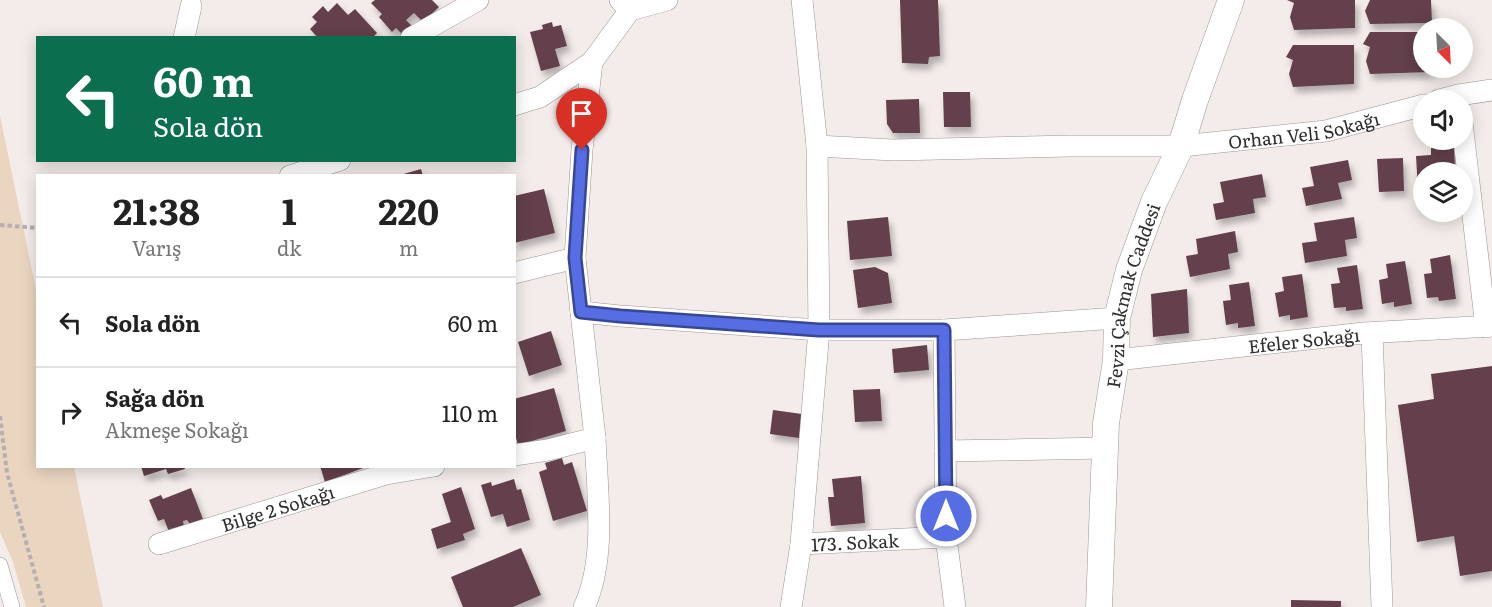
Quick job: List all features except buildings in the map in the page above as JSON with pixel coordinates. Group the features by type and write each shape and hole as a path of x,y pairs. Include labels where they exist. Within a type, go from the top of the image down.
{"street":[{"path":"415,36 478,0"},
{"path":"584,607 594,580 599,533 595,438 575,258 582,150 592,62 625,5 668,0"},
{"path":"791,607 801,544 819,330 817,146 802,0"},
{"name":"Fevzi Çakmak Caddesi","path":"1100,607 1106,423 1116,360 1117,318 1129,270 1151,212 1181,147 1195,100 1231,0"},
{"path":"184,36 191,6"},
{"path":"516,104 540,97 592,62"},
{"path":"1473,94 1492,90"},
{"name":"Orhan Veli Sokağı","path":"817,146 893,150 1070,146 1181,147 1326,131 1413,108"},
{"path":"1466,150 1489,327"},
{"path":"299,174 334,162"},
{"path":"516,273 575,258"},
{"path":"581,312 819,330 944,330 1117,318"},
{"name":"Efeler Sokağı","path":"1116,360 1372,333 1489,327"},
{"path":"944,330 946,537 955,607"},
{"path":"1372,333 1382,607"},
{"path":"516,455 548,450 595,438"},
{"path":"945,451 1106,448"},
{"name":"Bilge 2 Sokağı","path":"159,544 385,470 410,468"},
{"name":"173. Sokak","path":"801,544 946,537"},
{"path":"0,565 12,607"}],"path":[{"path":"0,225 36,228"},
{"path":"0,416 7,473 44,607"}],"shaded area":[{"path":"0,116 36,289 36,468 74,468 103,607 26,607 13,562 0,532"}],"route":[{"path":"582,150 575,258 581,312 819,330 944,330 946,516"}]}
